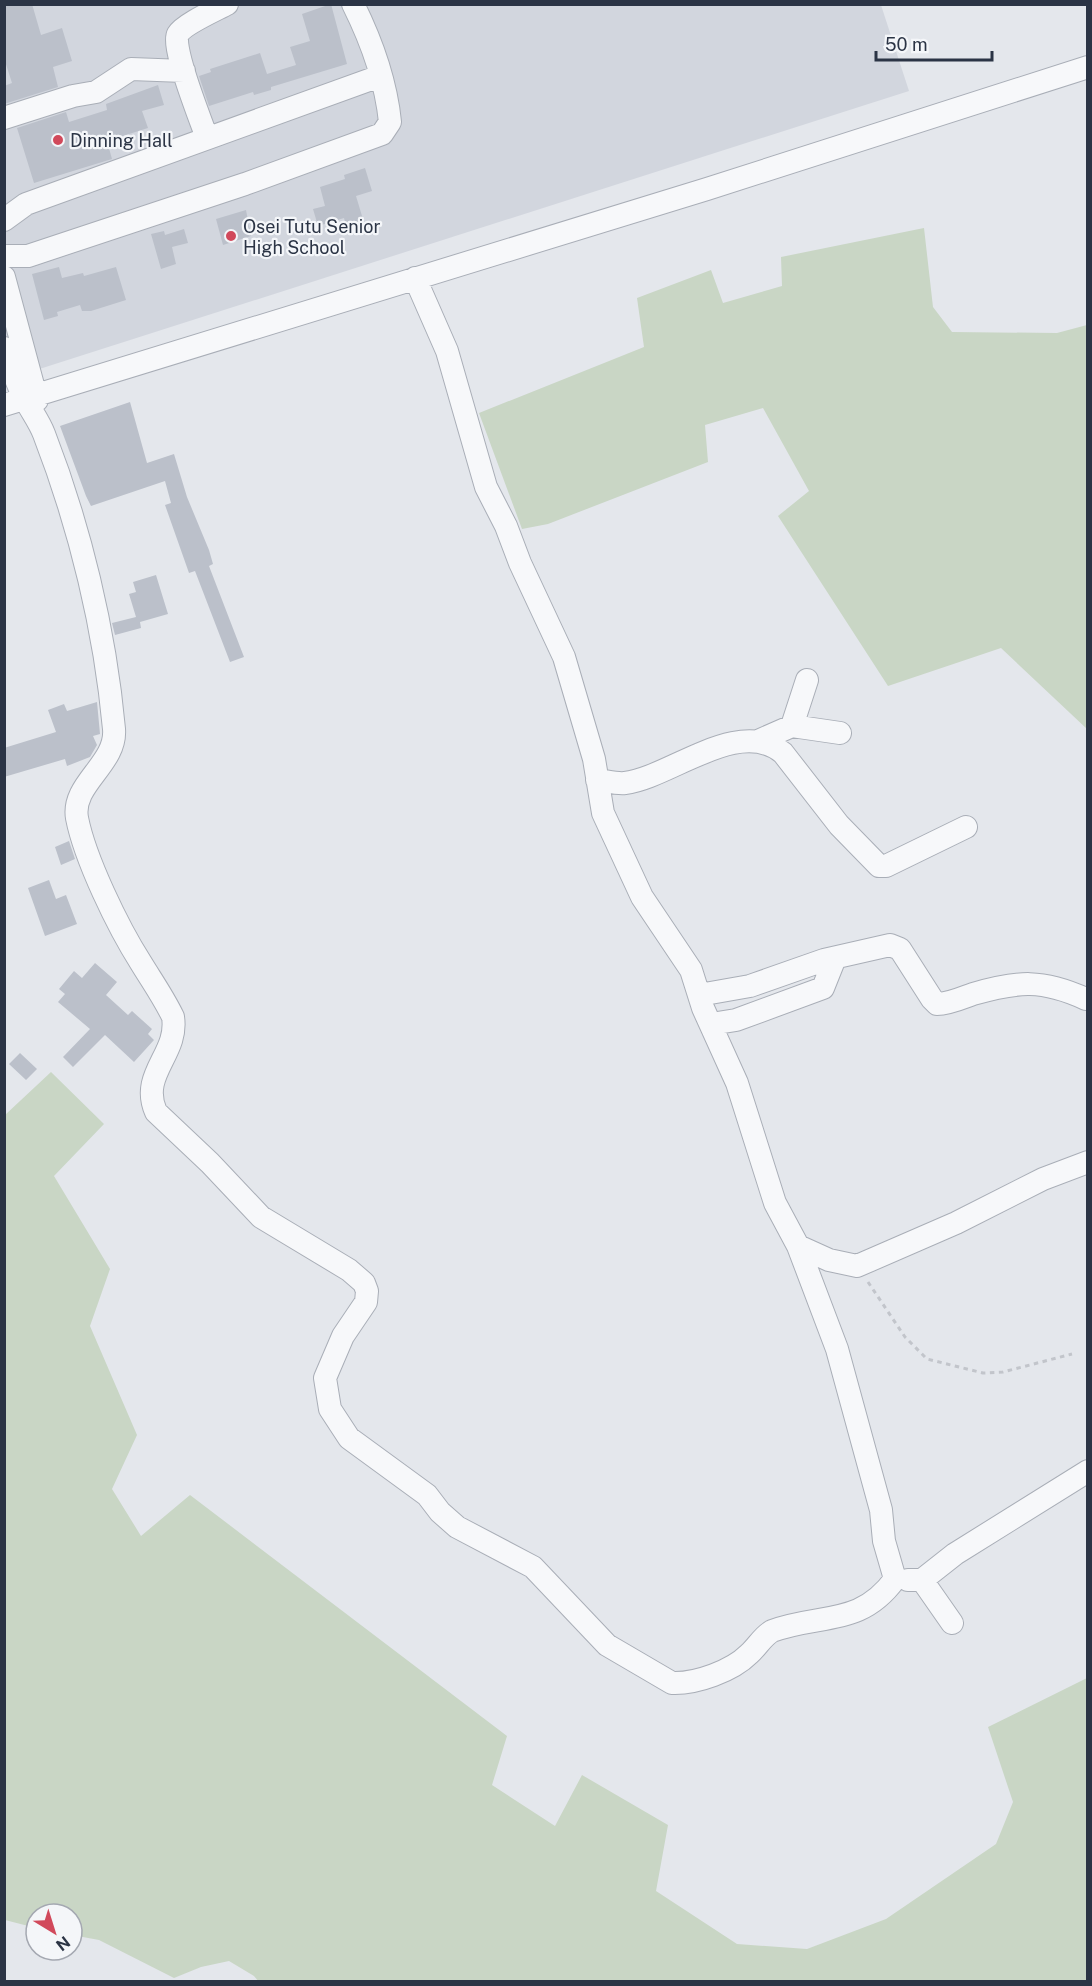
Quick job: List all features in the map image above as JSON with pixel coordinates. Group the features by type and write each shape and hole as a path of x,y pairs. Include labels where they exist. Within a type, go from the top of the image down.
{"street":[{"path":"207,138 184,72 177,46 178,33 227,4"},
{"path":"4,240 4,255 28,255 378,136 387,130 390,122 380,76 353,4"},
{"path":"26,404 415,278 707,189 1088,67"},
{"path":"4,118 73,96 96,92 131,69 184,72"},
{"path":"4,220 26,204 380,76"},
{"path":"4,277 26,404"},
{"path":"415,278 447,351 486,487 506,526 520,563 564,657 594,759 603,813 617,839 636,887 691,970 699,995 737,1083 775,1203 798,1246 843,1367 881,1510 884,1541 895,1579"},
{"path":"4,348 57,472 88,580 107,663 113,737 110,754 89,781 78,806 80,830 103,888 134,951 168,1006 175,1027 150,1086 152,1103 156,1112 261,1217 349,1270 364,1283 367,1291 366,1302 343,1336 325,1378 330,1409 339,1426 361,1449 427,1495 456,1527 533,1568 606,1645 672,1683 708,1675 731,1666 748,1656 764,1636 772,1631 868,1608 884,1594 895,1579"},
{"path":"792,726 807,680"},
{"path":"597,780 624,784 646,777 696,753 758,741 792,726 815,728 840,734"},
{"path":"758,741 776,747 783,753 831,816 879,866 886,866 966,827"},
{"path":"699,995 750,986 835,958 896,946 932,999 938,1004 1005,985 1034,982 1067,990 1086,999"},
{"path":"711,1024 736,1020 823,988 835,958"},
{"path":"798,1246 829,1260 856,1266 936,1232 1051,1176 1088,1162"},
{"path":"895,1579 922,1580 955,1554 1088,1471"},
{"path":"922,1580 952,1623"}],"path":[{"path":"856,1266 889,1316 927,1359 982,1373 1003,1372 1072,1354"}],"shaded area":[{"name":"Osei Tutu Senior High School","path":"5,5 881,5 909,91 5,380"}],"green space":[{"path":"924,228 933,307 952,332 1057,333 1087,325 1087,729 1001,648 888,686 778,516 809,491 763,408 705,425 708,462 548,524 522,529 479,413 644,347 637,298 711,270 723,303 782,286 781,257"},
{"path":"51,1072 104,1124 54,1176 110,1269 90,1326 137,1435 112,1489 141,1536 190,1495 507,1736 492,1785 555,1826 582,1775 668,1825 656,1891 737,1944 807,1949 886,1919 996,1844 1013,1802 988,1727 1087,1678 1087,1981 259,1982 254,1976 229,1961 201,1967 174,1978 99,1940 84,1937 84,1902 24,1902 24,1925 5,1920 5,1115"}],"building":[{"path":"4,4 32,4 41,35 62,28 72,61 53,67 58,87 4,104 4,86 12,83 4,58"},
{"path":"331,4 347,64 271,87 271,90 254,95 253,92 209,106 199,76 211,72 210,69 260,53 267,74 296,65 290,47 310,41 302,14"},
{"name":"Dinning Hall","path":"158,85 164,105 142,111 148,128 107,141 112,159 34,183 17,128 66,112 69,122 107,110 106,104"},
{"path":"365,168 372,191 356,196 365,226 347,231 344,218 318,226 313,209 325,206 320,187 345,179 344,175"},
{"path":"246,210 251,236 223,245 216,219"},
{"path":"184,229 188,243 172,247 176,264 161,269 151,234 164,231 165,235"},
{"path":"59,267 62,278 83,273 84,276 116,267 126,300 91,311 82,311 80,305 57,312 58,316 44,320 32,274"},
{"path":"130,402 147,463 174,454 187,497 209,550 213,564 209,566 244,657 230,662 195,571 189,573 165,505 171,503 165,481 91,506 86,496 60,426"},
{"path":"156,575 168,614 140,622 141,628 115,635 112,623 136,617 129,594 136,592 133,582"},
{"path":"97,702 100,734 93,736 97,745 90,757 67,766 65,759 4,777 4,748 56,732 48,710 64,704 67,711"},
{"path":"69,841 75,859 61,865 55,847"},
{"path":"49,880 56,899 66,895 77,924 45,936 28,888"},
{"path":"95,963 117,982 106,995 128,1015 132,1011 152,1029 148,1034 154,1040 134,1062 105,1035 73,1067 63,1057 90,1029 58,1002 65,994 59,989 74,971 82,978"},
{"path":"20,1053 37,1069 26,1080 9,1064"}],"place":[{"name":"Dinning Hall","path":"58,140"},
{"name":"Osei Tutu Senior High School","path":"231,236"}]}
